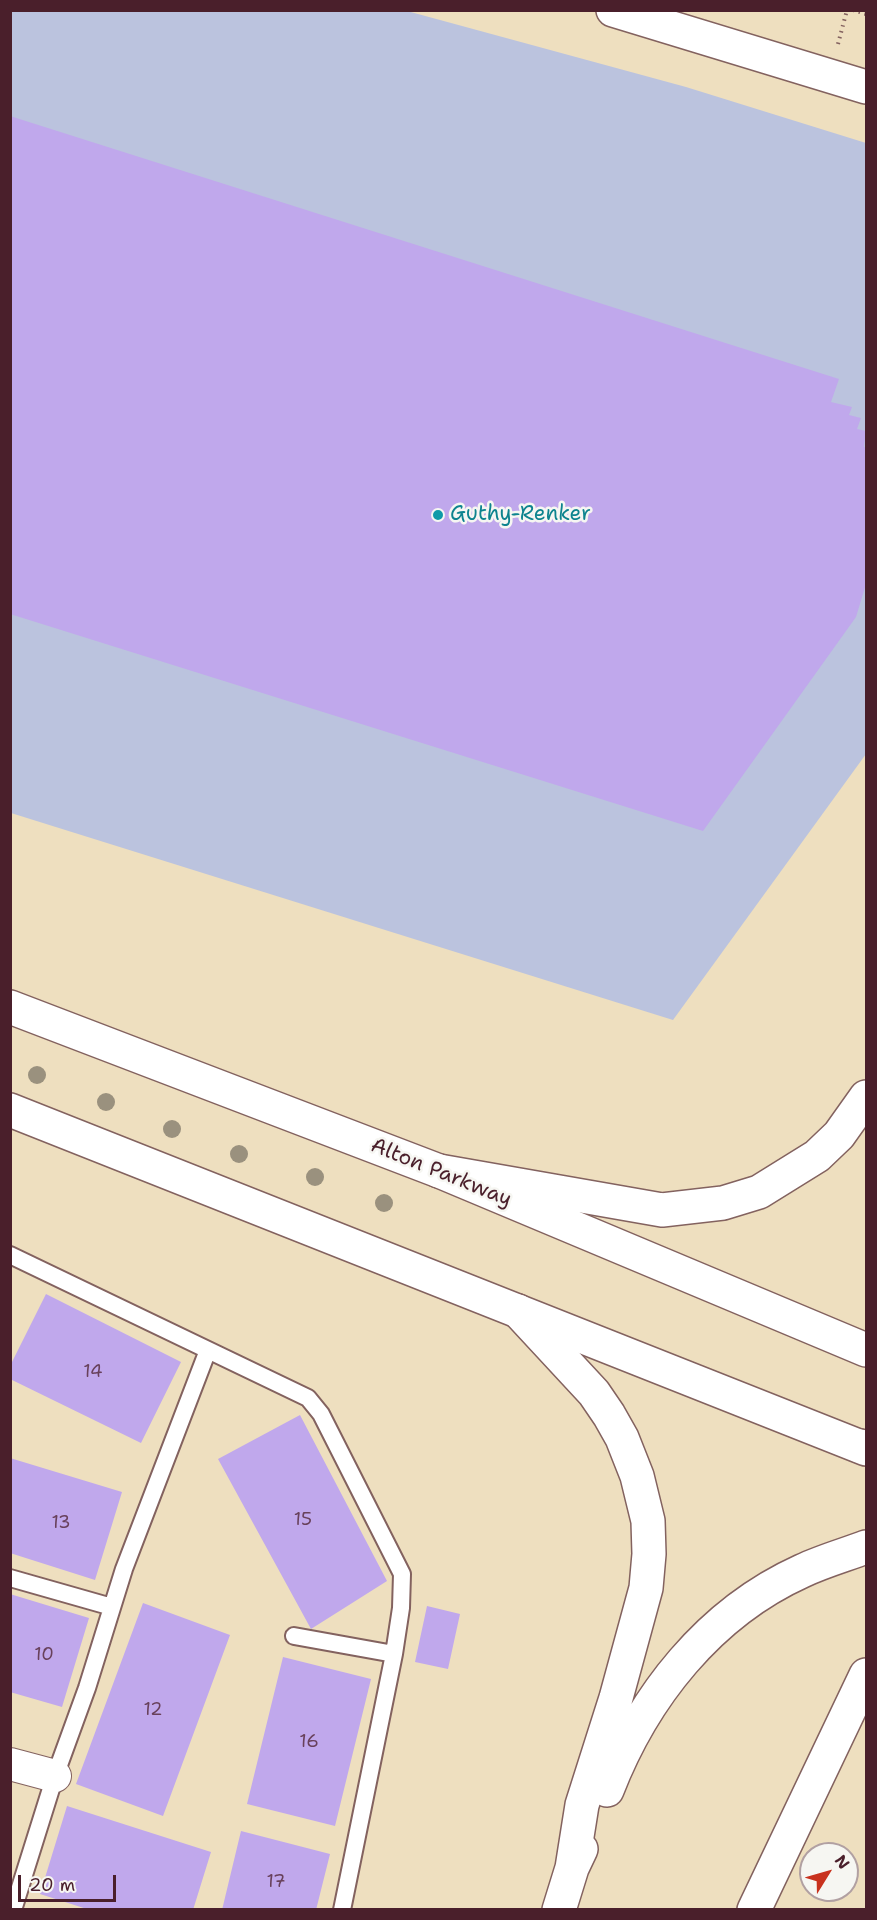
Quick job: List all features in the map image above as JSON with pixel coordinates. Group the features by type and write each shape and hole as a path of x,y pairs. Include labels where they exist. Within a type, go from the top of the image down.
{"main road":[{"path":"614,10 867,87"},
{"name":"Alton Parkway","path":"10,1007 439,1171 867,1350"},
{"path":"439,1171 662,1210 723,1203 759,1192 817,1156 839,1135 867,1097"},
{"path":"10,1110 864,1448"},
{"path":"518,1311 594,1393 609,1415 622,1438 637,1476 648,1521 649,1554 646,1588 616,1698 582,1806 572,1868 559,1910"},
{"path":"572,1868 598,1815 627,1744 651,1701 682,1662 720,1624 762,1594 802,1570 867,1547"},
{"path":"754,1910 867,1675"}],"street":[{"path":"10,1764 55,1776"}],"lane":[{"path":"10,1255 308,1398 321,1414 402,1574 401,1608 394,1654 342,1910"},
{"path":"16,1909 55,1776 87,1688 124,1569 208,1350"},
{"path":"10,1578 112,1607"},
{"path":"294,1636 394,1654"}],"path":[{"path":"853,10 867,14"}],"shaded area":[{"path":"11,11 407,11 686,87 866,143 866,754 673,1020 11,813"}],"building":[{"name":"Guthy-Renker","path":"10,116 839,379 831,402 852,407 849,415 861,418 857,429 866,431 864,447 866,447 866,584 856,617 703,831 10,614"},
{"path":"46,1294 181,1362 141,1443 10,1379 10,1366"},
{"path":"300,1415 387,1581 311,1629 218,1459"},
{"path":"10,1458 122,1492 95,1580 10,1553"},
{"path":"10,1594 89,1618 62,1707 10,1692"},
{"path":"143,1603 230,1635 163,1816 76,1784"},
{"path":"427,1606 460,1614 448,1669 415,1662"},
{"path":"283,1657 371,1679 335,1826 247,1804"},
{"path":"67,1806 211,1852 193,1910 90,1910 40,1894"},
{"path":"241,1831 330,1854 316,1910 222,1910"}],"place":[{"name":"Guthy-Renker","path":"438,515"}]}
